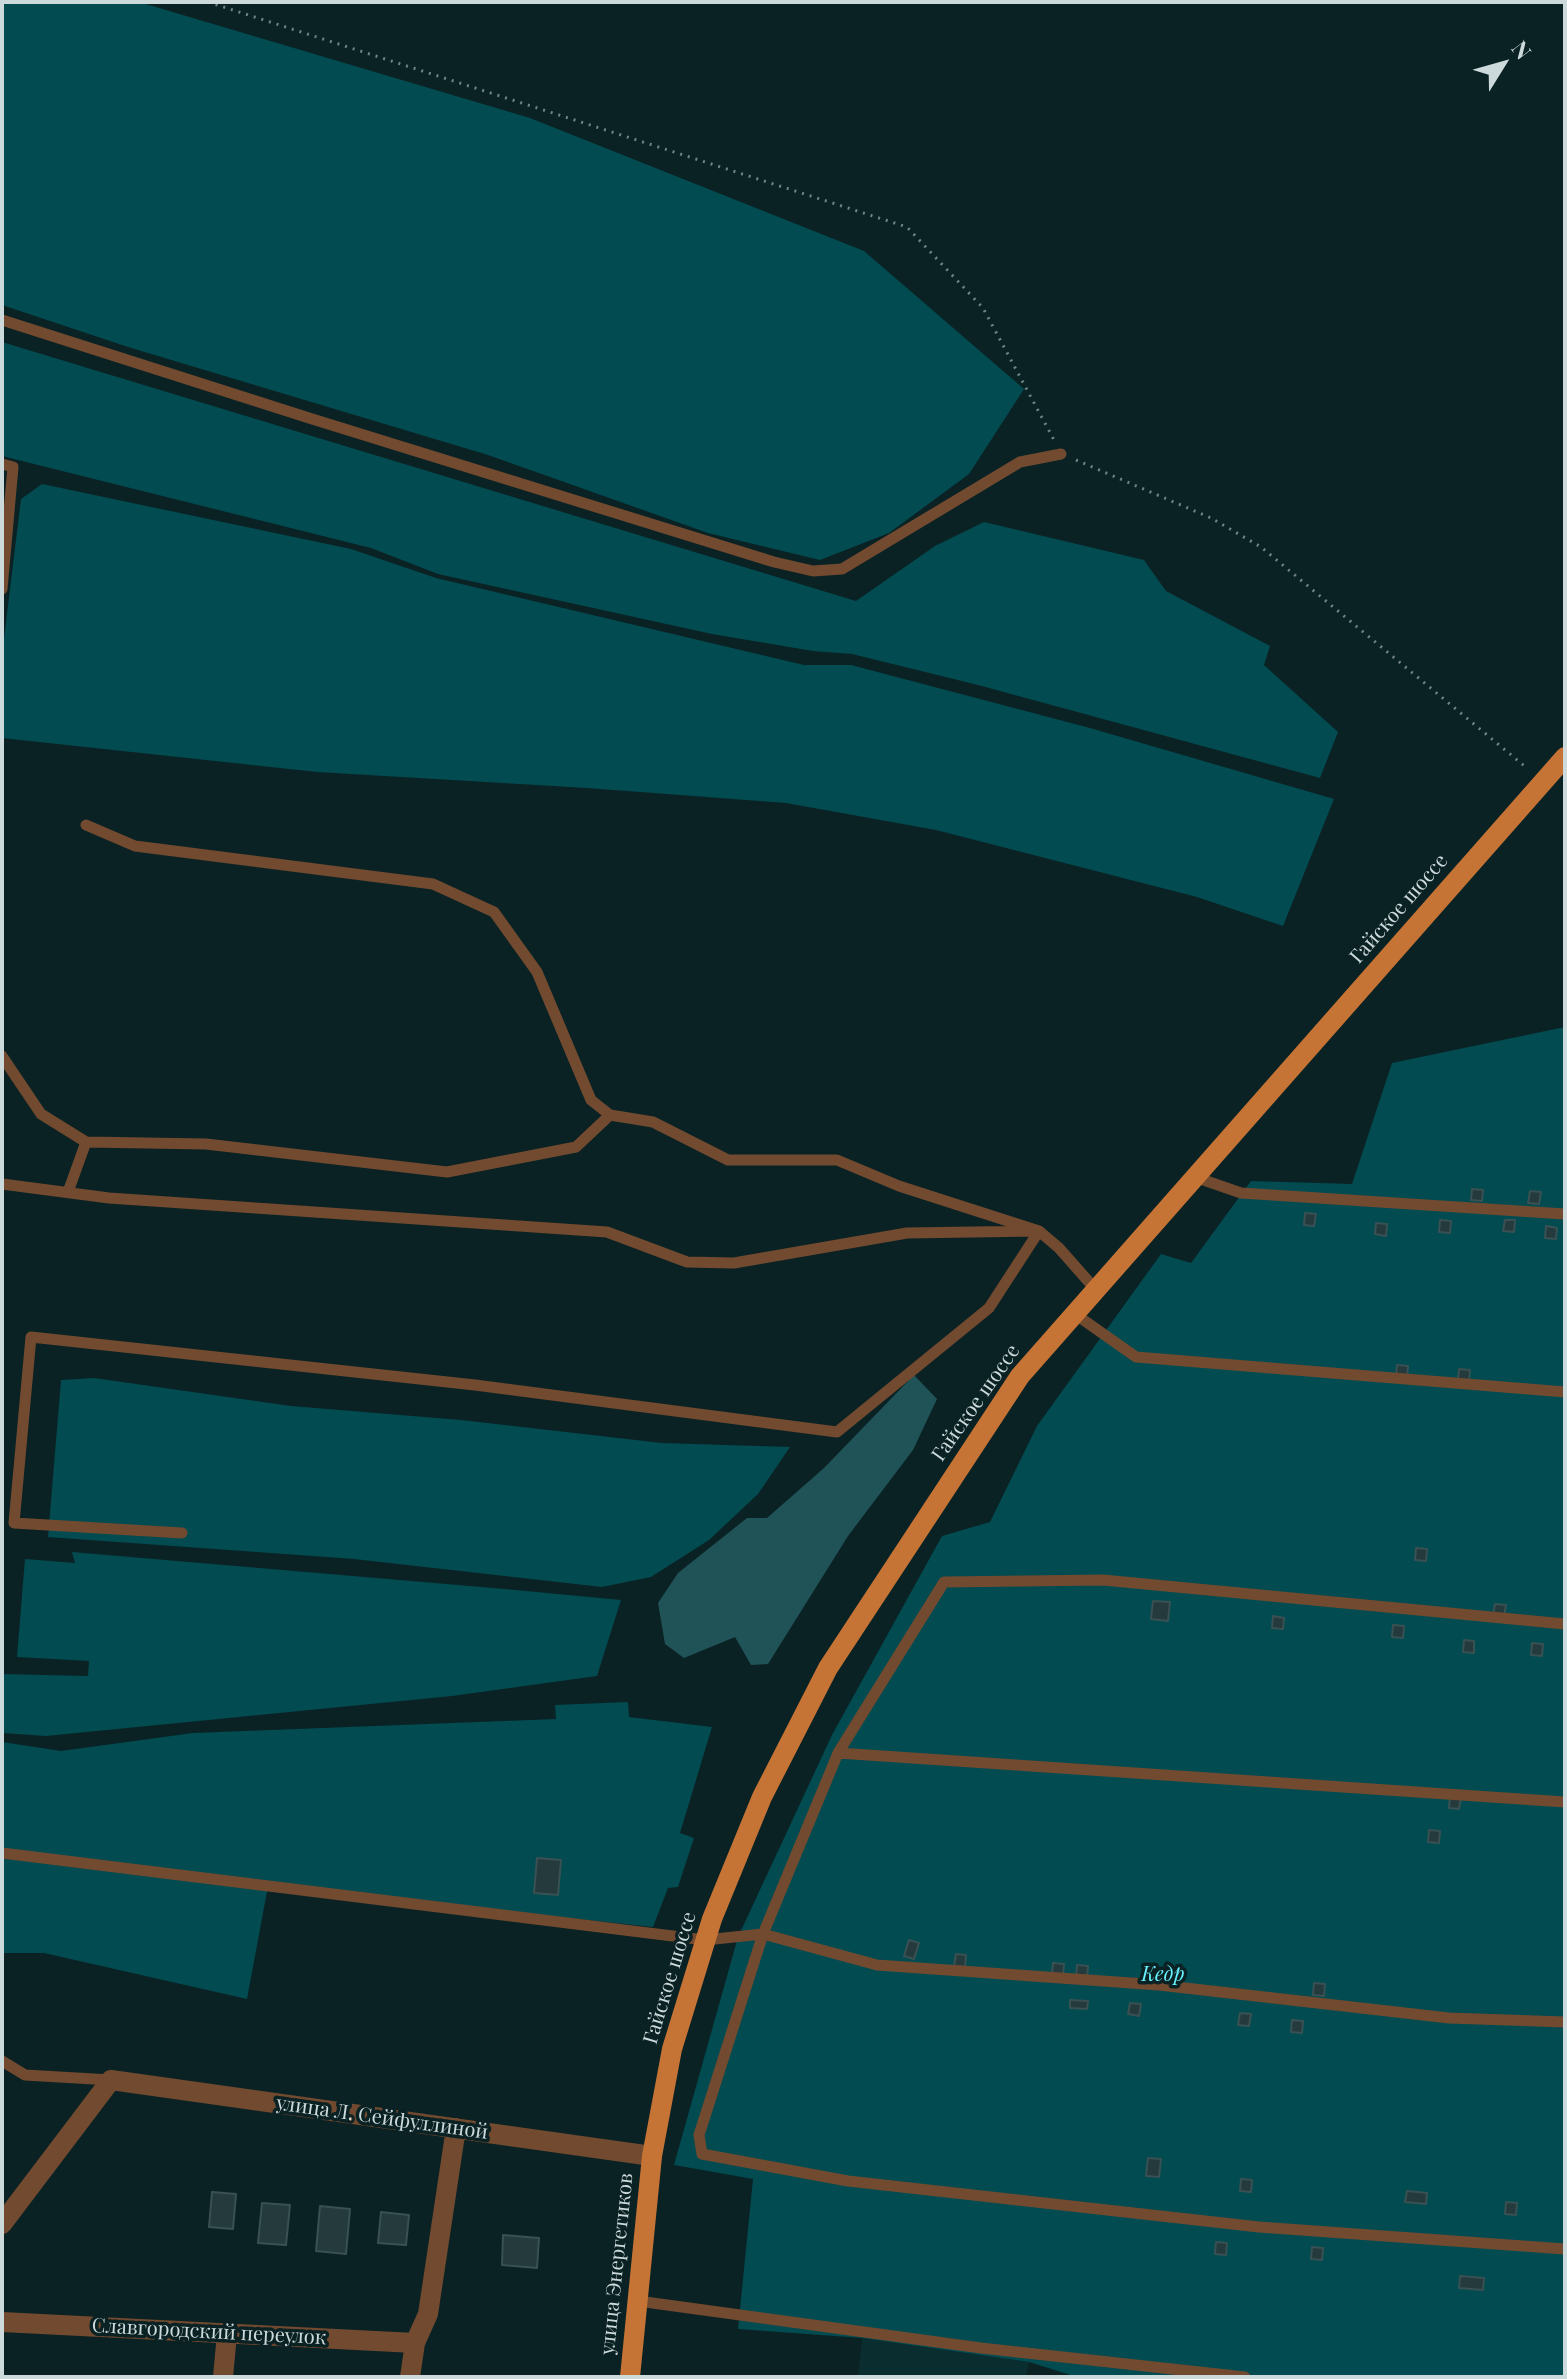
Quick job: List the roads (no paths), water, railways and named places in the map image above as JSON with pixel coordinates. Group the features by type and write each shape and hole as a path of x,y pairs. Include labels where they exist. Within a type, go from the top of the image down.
{"main road":[{"name":"Гайское шоссе","path":"652,2156 672,2049 705,1940 762,1797 828,1668 1020,1376 1565,757"},
{"name":"улица Энергетиков","path":"630,2377 652,2156"}],"street":[{"name":"улица Л. Сейфуллиной","path":"111,2080 652,2156"},
{"path":"2,2224 111,2080"},
{"path":"410,2377 415,2343 428,2314 456,2128"},
{"name":"Славгородский переулок","path":"2,2322 415,2343"},
{"path":"223,2377 227,2334"}],"lane":[{"path":"2,320 774,562 813,571 842,569 1020,462 1061,454"},
{"path":"2,464 13,467 2,589"},
{"path":"86,825 135,846 433,884 494,912 537,972 591,1100 610,1115 653,1122 728,1160 837,1160 899,1186 1039,1231 1059,1248 1096,1290"},
{"path":"2,1056 41,1114 86,1142 206,1144 447,1172 576,1147 610,1115"},
{"path":"68,1192 86,1142"},
{"path":"1195,1177 1241,1193 1565,1214"},
{"path":"2,1184 109,1198 607,1232 687,1262 734,1263 907,1233 1039,1231"},
{"path":"182,1533 14,1523 31,1337 475,1385 837,1432 989,1308 1039,1231"},
{"path":"1075,1314 1136,1357 1565,1392"},
{"path":"1565,1624 1103,1580 944,1582 838,1753 763,1934 699,2135 702,2154 848,2181 1244,2226 1565,2249"},
{"path":"838,1753 1565,1802"},
{"path":"2,1853 705,1940 763,1934 877,1965 1159,1985 1449,2018 1565,2022"},
{"path":"2,2061 25,2075 111,2080"},
{"path":"638,2301 981,2348 1245,2377"}],"park label":[{"name":"Кедр","path":"1163,1975"}]}
